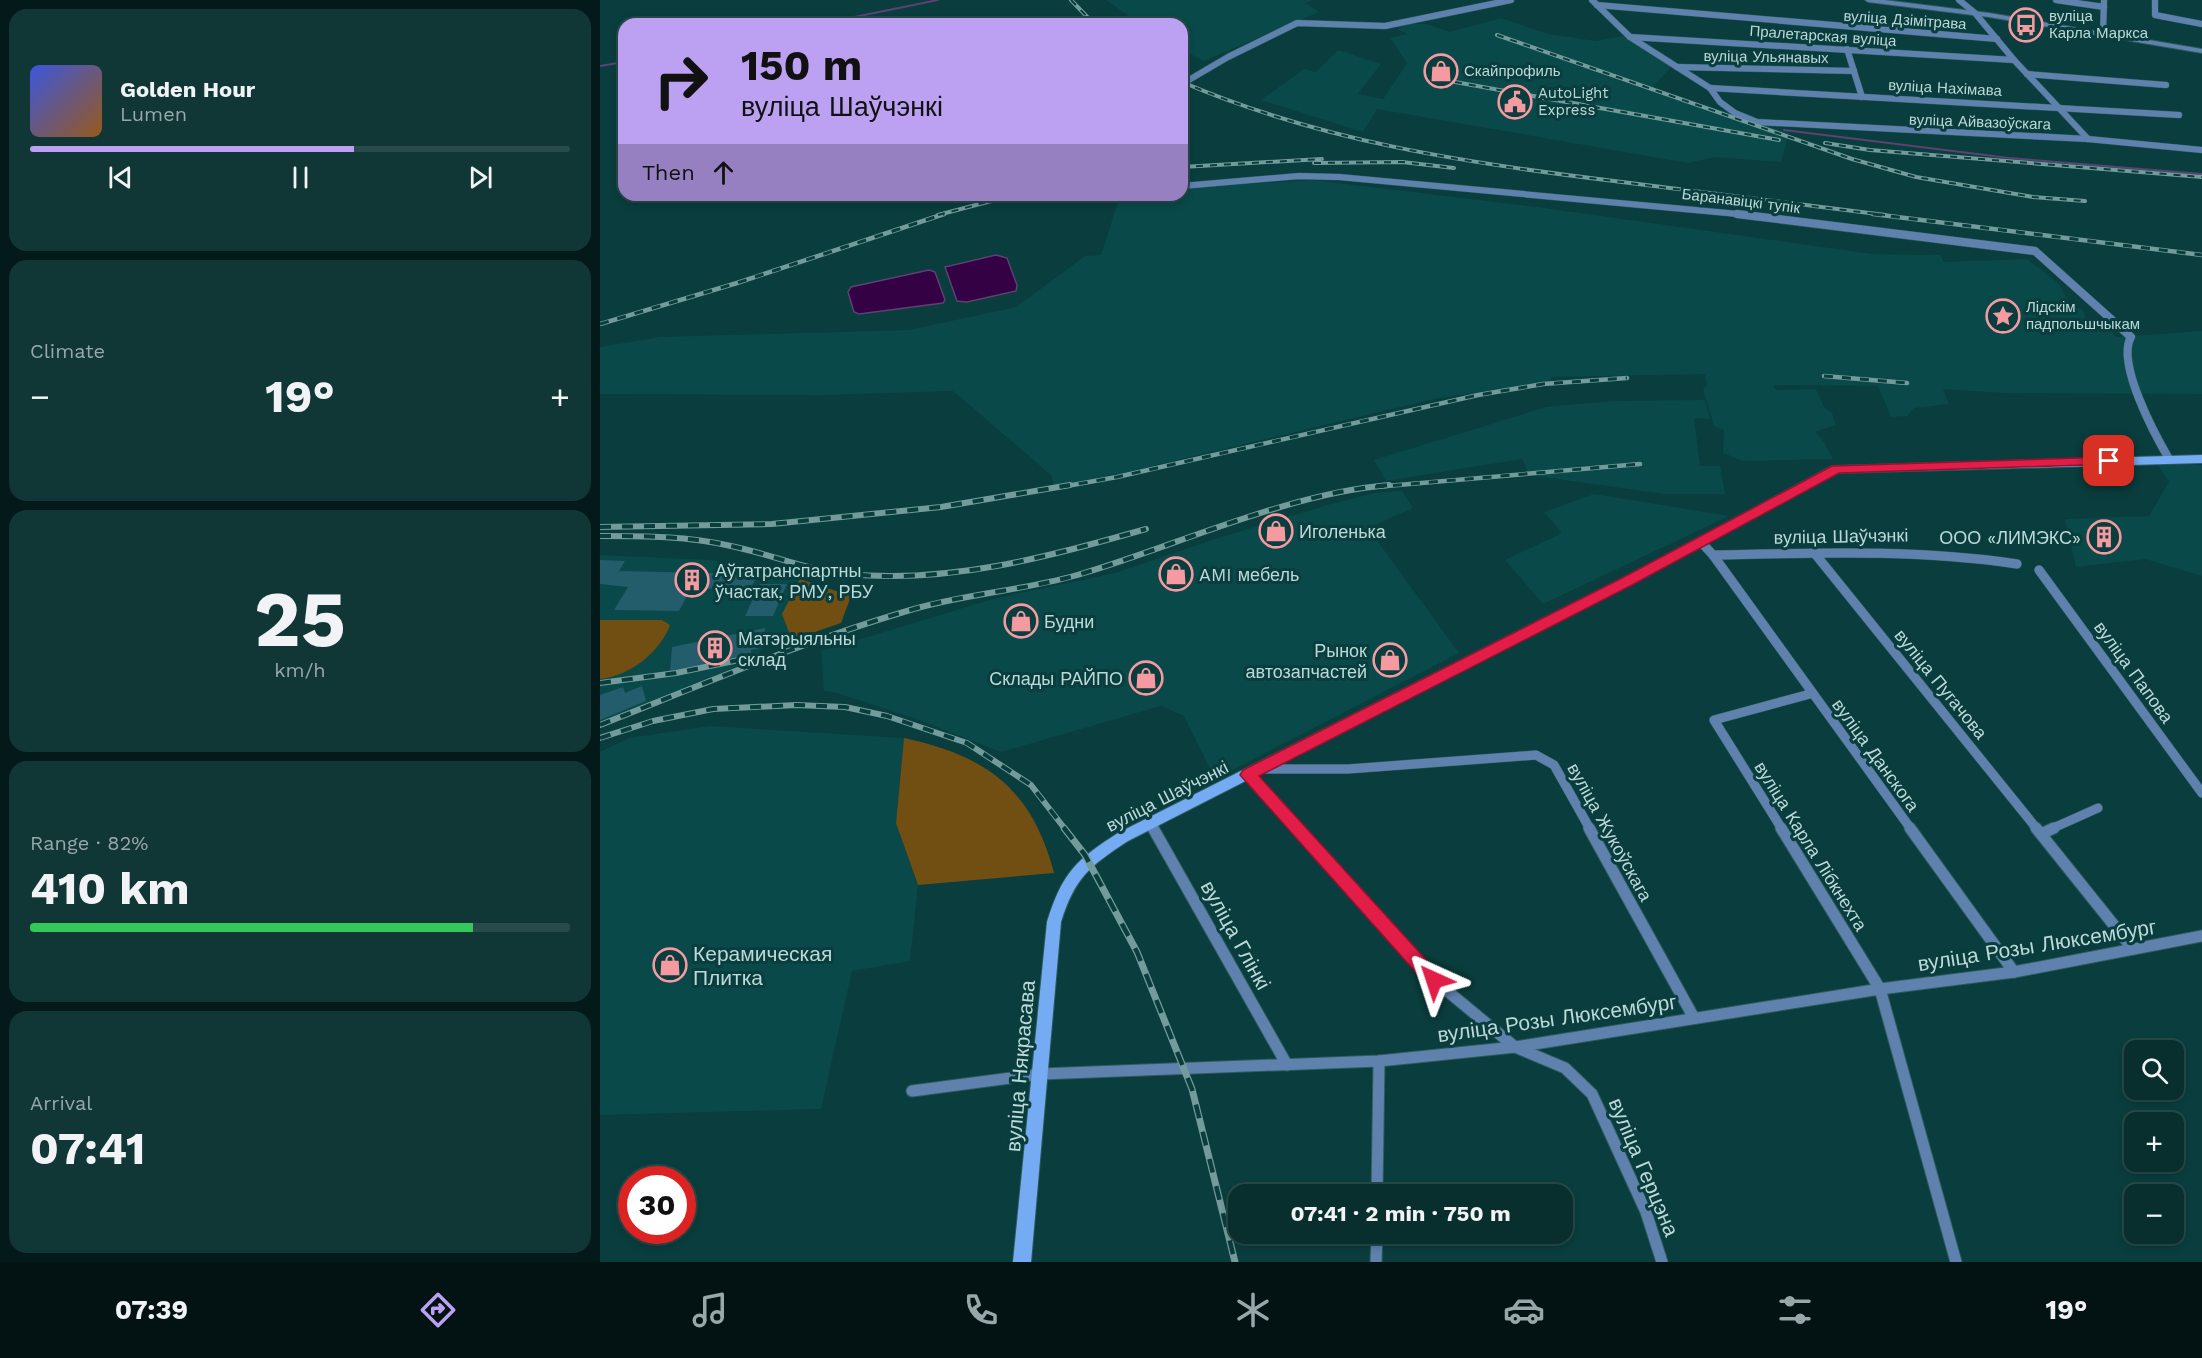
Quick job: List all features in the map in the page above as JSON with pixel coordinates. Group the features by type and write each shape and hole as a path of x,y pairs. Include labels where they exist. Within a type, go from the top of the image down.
{"main road":[{"name":"вуліца Шаўчэнкі","path":"1072,876 1087,861 1114,843 1701,542 1836,469 2202,459"},
{"name":"вуліца Някрасава","path":"1022,1262 1054,922 1061,896 1072,876"}],"street":[{"path":"1188,80 1228,57 1297,23 1326,22 1385,26 1511,0"},
{"path":"1869,0 1975,13 2202,51"},
{"path":"1959,0 1975,13 2014,60 2088,139"},
{"path":"2056,0 2104,7"},
{"path":"2103,34 2104,0"},
{"path":"2155,0 2152,13 2160,18 2202,24"},
{"path":"1594,3 1630,37 1710,88"},
{"name":"вуліца Дзімітрава","path":"1594,3 1997,39"},
{"name":"Пралетарская вуліца","path":"1630,37 2014,60"},
{"path":"1847,49 1862,97"},
{"name":"вуліца Ульянавых","path":"1677,67 1854,71"},
{"path":"2027,74 2166,85"},
{"name":"вуліца Нахімава","path":"1710,88 2056,106 2179,115"},
{"name":"вуліца Айвазоўскага","path":"1710,88 1720,102 1735,113 1757,122 2088,139 2202,150"},
{"name":"Баранавіцкі тупік","path":"1188,185 1299,176 1340,177 1514,195 1682,207 2035,252 2131,337 2127,352 2142,411 2169,459"},
{"path":"1701,542 1713,555"},
{"name":"вуліца Шаўчэнкі","path":"1713,555 1889,552 1970,556 2017,564"},
{"name":"вуліца Данскога","path":"1713,555 1810,694 2014,972"},
{"name":"вуліца Пугачова","path":"1816,555 2133,949"},
{"name":"вуліца Папова","path":"2039,570 2202,793"},
{"name":"вуліца Карла Лібкнехта","path":"1810,694 1714,720 1880,989 1956,1262"},
{"name":"вуліца Жукоўскага","path":"1254,772 1348,769 1513,755 1536,755 1554,765 1694,1018"},
{"name":"вуліца Герцэна","path":"1254,772 1434,980 1515,1047 1565,1068 1592,1094 1646,1212 1662,1262"},
{"path":"2040,834 2098,808"},
{"name":"вуліца Глінкі","path":"1151,824 1287,1065"},
{"name":"вуліца Розы Люксембург","path":"912,1091 1041,1074 1378,1061 1515,1047 1880,989 2014,972 2202,936"},
{"path":"1377,1184 1378,1061"},
{"path":"1376,1262 1377,1244"}],"shaded area":[{"path":"1106,0 1314,0 1306,3 1319,12 1204,61 1188,53 1188,18 1132,18"},
{"path":"1501,18 1549,34 1596,41 1634,34 1672,66 1653,87 1789,133 1781,162 1715,157 1688,163 1377,109 1363,132 1261,100 1304,69 1316,72 1338,50 1381,64 1358,94 1383,99 1407,63 1390,38 1407,34 1398,29 1405,24 1426,24 1450,32"},
{"path":"1313,180 1537,207 1872,254 1940,255 1944,262 2027,259 2058,283 2073,308 2081,308 2087,319 2104,318 2116,337 2202,331 2202,394 2004,393 1943,389 1949,404 1914,408 1907,416 1891,417 1878,386 1774,385 1776,390 1816,389 1824,407 1832,413 1836,425 1815,432 1824,442 1833,459 1743,461 1723,453 1724,430 1714,426 1703,389 1707,386 1705,374 1551,377 1551,381 1434,399 1123,473 1054,486 1052,476 953,391 823,395 600,394 600,347 660,337 909,330 1016,307 1085,256 1101,255 1118,201 1188,201 1188,188"},
{"path":"996,255 1007,258 1017,285 1016,291 967,302 957,301 945,267"},
{"path":"929,270 935,272 945,300 943,303 859,314 854,312 848,292 851,287"},
{"path":"1705,400 1710,419 1694,418 1700,466 1720,466 1725,494 1664,494 1529,475 1522,459 1386,481 1374,460 1546,407 1614,401"},
{"path":"2158,465 2202,465 2202,576 2145,559 2076,567 2065,519 2149,516 2169,482"},
{"path":"1402,491 1413,508 1368,528 1459,653 1215,779 1184,716 1161,706 1001,752 919,720 837,693 824,691 821,651 993,599 1115,573 1215,539 1331,504 1374,493"},
{"path":"1594,494 1729,516 1543,604 1505,560 1562,533 1544,512"},
{"path":"600,555 711,560 790,576 851,596 841,623 764,647 756,659 600,722"},
{"path":"800,579 851,596 841,623 792,640 782,614"},
{"path":"600,620 662,620 670,625 659,645 642,661 622,673 600,679"},
{"path":"710,726 904,738 896,823 918,885 910,961 852,971 821,1109 600,1115 600,752 629,738"},
{"path":"904,738 959,755 982,766 1002,781 1019,798 1033,819 1045,844 1054,873 918,885 896,823"}],"building":[{"name":"ООО «ЛИМЭКС»","path":"2107,528 2117,535 2115,539 2118,543 2102,545 2086,529"},
{"path":"600,560 625,561 619,571 758,574 750,590 691,588 679,611 614,610 628,587 600,584"},
{"path":"760,584 787,584 773,616 745,616"},
{"name":"Матэрыяльны склад","path":"765,628 764,647 751,650 751,654 670,671 672,647"},
{"path":"642,686 646,701 600,720 600,695 623,687 625,693"}],"waterway":[{"path":"850,18 938,0"},
{"path":"600,66 618,63"},
{"path":"1784,130 2009,158 2202,174"}],"railway":[{"path":"1071,0 1088,18"},
{"path":"1497,35 1852,159 1916,177 2033,197 2085,201"},
{"path":"1455,82 1779,140"},
{"path":"1188,84 1287,120 1394,147 1559,174 1885,215"},
{"path":"1825,143 1870,150 2202,177"},
{"path":"1188,167 1322,159"},
{"path":"1314,163 1402,162 1454,168"},
{"path":"938,215 991,201"},
{"path":"600,324 737,283 944,214"},
{"path":"1873,214 2202,255"},
{"path":"1824,376 1907,383"},
{"path":"1061,487 1117,477 1478,395 1543,384 1627,378"},
{"path":"1375,487 1640,464"},
{"path":"600,527 772,524 941,507 1070,485"},
{"path":"600,725 790,650 907,611 951,600 1062,579 1274,509 1351,490 1389,485"},
{"path":"600,536 699,540 746,549 831,572 885,576 961,572 998,566 1146,529"},
{"path":"600,683 676,673 758,656"},
{"path":"600,738 653,721 713,709 796,705 845,707 887,716 967,743 1031,785 1065,829"},
{"path":"1064,828 1085,855 1137,952 1192,1089 1235,1262"}],"place":[{"name":"вуліца Карла Маркса","path":"2026,25"},
{"name":"Скайпрофиль","path":"1441,71"},
{"name":"AutoLight Express","path":"1515,102"},
{"name":"Лідскім падпольшчыкам","path":"2003,316"},
{"name":"Иголенька","path":"1276,531"},
{"name":"ООО «ЛИМЭКС»","path":"2104,537"},
{"name":"AMI мебель","path":"1176,574"},
{"name":"Аўтатранспартны ўчастак, РМУ, РБУ","path":"692,580"},
{"name":"Будни","path":"1021,621"},
{"name":"Матэрыяльны склад","path":"715,648"},
{"name":"Рынок автозапчастей","path":"1390,660"},
{"name":"Склады РАЙПО","path":"1146,678"},
{"name":"Керамическая Плитка","path":"670,965"}],"route":[{"path":"1434,980 1248,775 1627,581 1836,469 1926,464 2109,461"}]}
